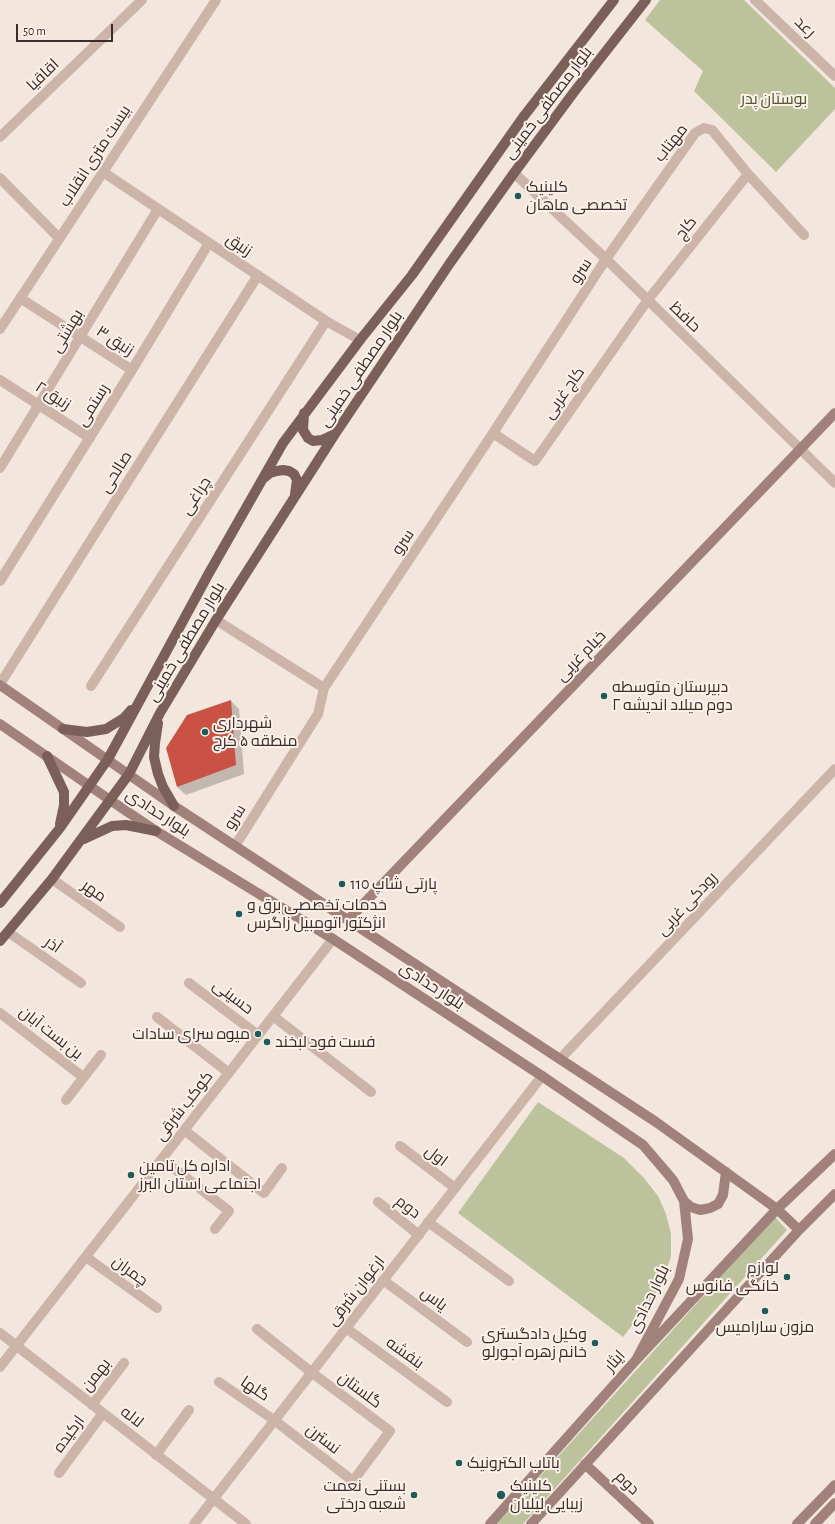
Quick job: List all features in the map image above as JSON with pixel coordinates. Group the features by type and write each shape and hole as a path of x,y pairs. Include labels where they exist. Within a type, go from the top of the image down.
{"main road":[{"name":"بلوار مصطفی خمینی","path":"0,903 60,828 108,759 209,573 283,444 304,413 412,275 524,116 614,0"},
{"name":"بلوار مصطفی خمینی","path":"0,941 52,879 129,774 160,713 216,620 335,434 450,263 574,92 646,0"},
{"path":"304,413 303,430 308,438 313,441 322,440 335,434"},
{"name":"خیام غربی","path":"348,920 835,413"},
{"path":"262,480 270,473 283,470 294,474 297,480 297,486 294,498"},
{"name":"بلوار حدادی","path":"0,684 174,806 656,1122 777,1210 799,1230"},
{"path":"63,729 87,732 106,729 124,718 141,700"},
{"path":"160,713 154,757 163,787 174,806"},
{"name":"بلوار حدادی","path":"0,724 156,831 333,939 542,1076 643,1145 673,1180 684,1201 688,1239 679,1279 636,1360"},
{"path":"47,756 64,792 64,805 60,828"},
{"path":"80,841 96,832 112,826 126,825 156,831"},
{"name":"ایثار","path":"490,1524 636,1360 777,1210 835,1154"},
{"path":"684,1201 691,1207 700,1210 710,1208 718,1204 723,1196 726,1172"},
{"path":"531,1524 799,1230 835,1194"},
{"name":"دوم","path":"585,1464 648,1524"},
{"path":"797,1524 835,1485"},
{"path":"815,1524 835,1503"}],"street":[{"name":"اقاقیا","path":"0,137 142,0"},
{"name":"بیست متری انقلاب","path":"0,329 216,0"},
{"name":"رعد","path":"755,0 835,76"},
{"name":"مهتاب","path":"606,260 695,133 704,128 712,130 748,174 804,235"},
{"name":"زنبق","path":"103,172 326,321 360,340"},
{"name":"حافظ","path":"514,173 606,260 835,483"},
{"name":"کاج","path":"647,300 748,174"},
{"path":"0,178 60,238"},
{"name":"بهشتی","path":"0,468 158,209"},
{"name":"رستمی","path":"0,581 4,565 90,438 209,243"},
{"name":"سرو","path":"235,846 318,714 324,688 494,433 606,260"},
{"name":"صالحی","path":"0,684 258,275"},
{"name":"زنبق ۳","path":"20,298 132,370"},
{"name":"کاج غربی","path":"494,433 535,461 647,300"},
{"name":"چراغی","path":"91,686 326,321"},
{"name":"زنبق ۲","path":"0,380 90,438"},
{"path":"216,620 324,688"},
{"name":"رودکی غربی","path":"560,1059 835,769"},
{"name":"مهر","path":"52,879 120,927"},
{"name":"آذر","path":"8,932 81,982"},
{"name":"کوکب شرقی","path":"0,1367 333,939"},
{"name":"حسینی","path":"189,982 258,1035"},
{"name":"بن بست آبان","path":"0,1013 84,1077"},
{"path":"273,1016 371,1092"},
{"path":"157,1017 229,1073"},
{"path":"66,1100 101,1055"},
{"name":"ارغوان شرقی","path":"194,1524 542,1076"},
{"path":"184,1130 264,1193 282,1168"},
{"name":"اول","path":"400,1146 454,1188"},
{"path":"162,1159 229,1211 215,1229"},
{"name":"دوم","path":"378,1202 419,1235"},
{"path":"428,1222 509,1281"},
{"name":"چمران","path":"86,1257 157,1308"},
{"name":"یاس","path":"383,1280 467,1342"},
{"name":"بنفشه","path":"346,1328 447,1402"},
{"name":"گلستان","path":"257,1329 311,1372 390,1431 353,1481"},
{"name":"لاله","path":"0,1333 246,1524"},
{"name":"بهمن","path":"92,1405 124,1363"},
{"name":"گلها","path":"219,1382 274,1420"},
{"path":"156,1455 189,1410"},
{"name":"ارکیده","path":"59,1473 103,1413"},
{"name":"نسترن","path":"274,1420 353,1481"}],"green space":[{"name":"بوستان پدر","path":"660,0 744,0 835,88 835,109 776,172 694,91 703,71 645,20"},
{"path":"538,1102 624,1158 644,1178 658,1196 666,1214 671,1234 671,1256 663,1281 649,1304 623,1337 458,1213"},
{"path":"775,1217 787,1230 523,1524 497,1524"}],"building":[{"name":"شهرداری منطقه ۵ کرج","path":"231,700 236,765 177,787 166,748 187,715"}],"place":[{"name":"کلینیک تخصصی ماهان","path":"518,196"},
{"name":"دبیرستان متوسطه دوم میلاد اندیشه ۲","path":"604,696"},
{"name":"شهرداری منطقه ۵ کرج","path":"205,732"},
{"name":"پارتی شاپ 110","path":"342,884"},
{"name":"خدمات تخصصی برق و انژکتور اتومبیل زاگرس","path":"239,914"},
{"name":"میوه سرای سادات","path":"258,1034"},
{"name":"فست فود لبخند","path":"267,1042"},
{"name":"اداره کل تامین اجتماعی استان البرز","path":"131,1175"},
{"name":"لوازم خانگی فانوس","path":"787,1277"},
{"name":"مزون سارامیس","path":"765,1311"},
{"name":"وکیل دادگستری خانم زهره آجورلو","path":"595,1343"},
{"name":"باتاب الکترونیک","path":"459,1463"},
{"name":"بستنی نعمت شعبه درختی","path":"414,1495"},
{"name":"کلینیک زیبایی لیلیان","path":"501,1495"}]}
